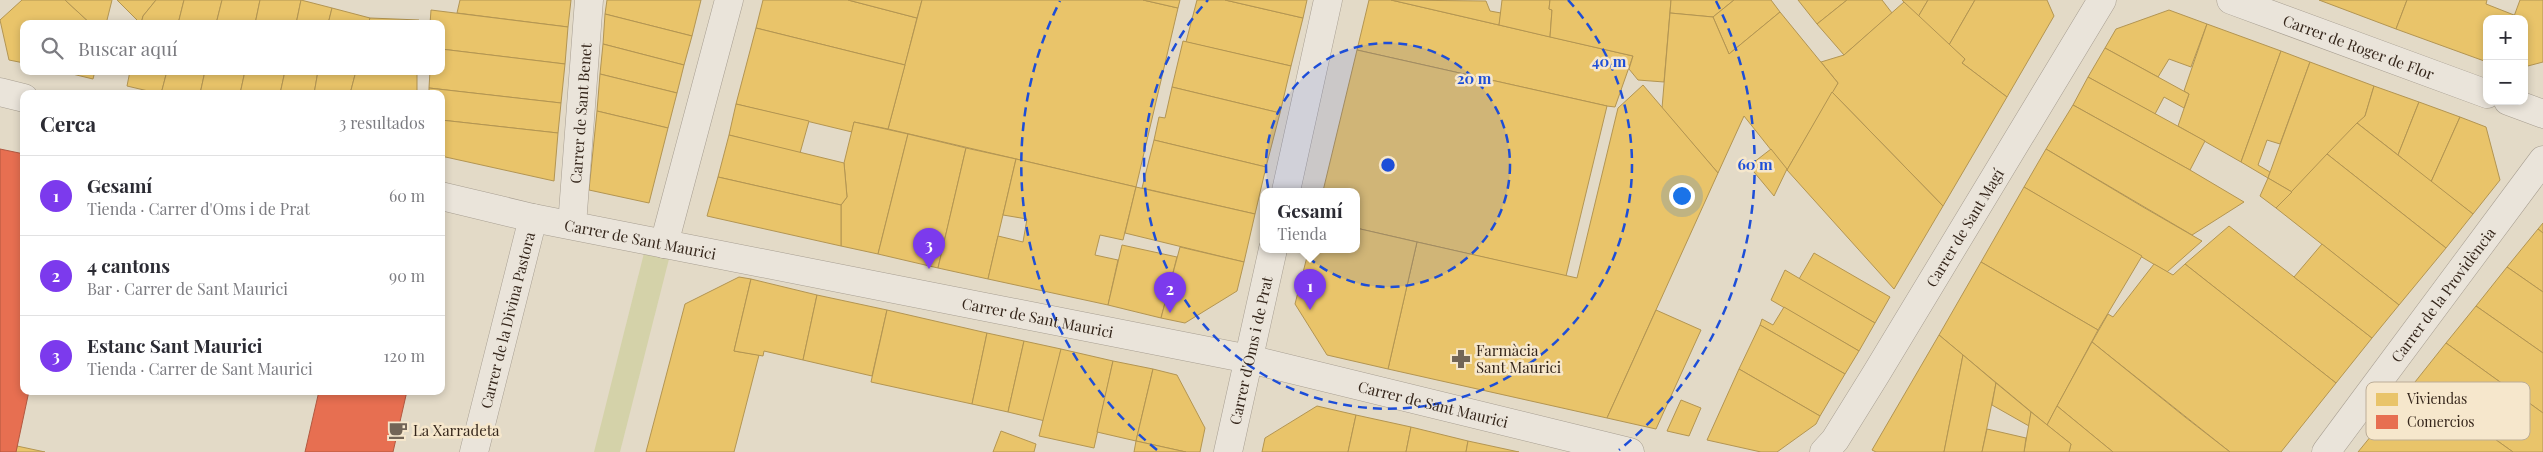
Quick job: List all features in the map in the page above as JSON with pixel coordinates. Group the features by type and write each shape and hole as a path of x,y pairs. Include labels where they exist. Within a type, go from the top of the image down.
{"street":[{"name":"Carrer de Sant Benet","path":"572,225 589,0"},
{"path":"664,244 729,0"},
{"path":"1287,188 1328,0"},
{"name":"Carrer de Sant Magí","path":"1824,452 1835,440 1876,374 2102,0"},
{"name":"Carrer de Roger de Flor","path":"2231,0 2483,93"},
{"path":"0,92 20,97"},
{"path":"2519,105 2543,114"},
{"name":"Carrer de la Providència","path":"2378,382 2543,160"},
{"name":"Carrer de Sant Maurici","path":"445,197 533,218 1249,359 1630,452"},
{"name":"Carrer de la Divina Pastora","path":"474,452 533,218"},
{"name":"Carrer d'Oms i de Prat","path":"1228,452 1272,253"},
{"name":"Carrer de la Providència","path":"2326,452 2366,398"}],"shaded area":[{"path":"644,253 669,259 620,452 594,452"}],"building: Viviendas":[{"path":"22,0 65,0 87,20 20,20 20,62 9,60 0,20"},
{"path":"65,0 112,0 107,20 87,20"},
{"path":"117,0 156,0 142,20 137,20"},
{"path":"156,0 184,0 179,20 142,20"},
{"path":"184,0 222,0 217,20 179,20"},
{"path":"222,0 260,0 256,20 217,20"},
{"path":"260,0 301,0 297,20 256,20"},
{"path":"301,0 332,8 329,20 297,20"},
{"path":"460,0 571,0 568,27 457,13"},
{"path":"607,0 701,0 692,36 605,14"},
{"path":"763,0 848,0 917,18 905,65 756,28"},
{"path":"848,0 922,0 917,18"},
{"path":"922,0 1143,0 1178,8 1136,187 888,129"},
{"path":"1143,0 1180,0 1178,8"},
{"path":"1197,0 1225,0 1303,18 1291,66 1186,42"},
{"path":"1225,0 1307,0 1303,18"},
{"path":"1369,0 1391,0 1633,56 1615,107 1607,106 1357,50"},
{"path":"1391,0 1486,1 1490,11 1501,13 1499,25"},
{"path":"1502,0 1550,0 1549,9 1552,10 1550,37 1499,25"},
{"path":"1550,0 1671,0 1664,82 1638,80 1629,69 1633,56 1550,37 1552,10 1549,9"},
{"path":"1671,0 1734,0 1713,17 1670,13"},
{"path":"1734,0 1771,0 1780,12 1729,54 1713,17"},
{"path":"1798,0 1847,0 1817,24"},
{"path":"1847,0 1882,0 1892,13 1844,55 1817,24"},
{"path":"1902,0 1928,0 1918,17"},
{"path":"1928,0 1975,0 1949,45 1918,17"},
{"path":"1975,0 2047,0 2054,16 2007,97 1962,63 1965,59 1949,45"},
{"path":"2319,0 2407,0 2396,29"},
{"path":"2407,0 2487,0 2486,4 2514,15 2483,15 2483,61 2396,29"},
{"path":"2520,0 2543,0 2543,62 2528,66 2528,15 2514,15"},
{"path":"1904,2 1965,59 1962,63 2007,97 1943,206 1832,92 1838,83 1821,62 1844,55"},
{"path":"332,8 370,18 369,20 329,20"},
{"path":"431,10 568,27 565,64 445,49 445,20 430,20"},
{"path":"2169,10 2207,24 2191,67 2169,59 2158,77 2105,48 2116,29"},
{"path":"1780,12 1838,83 1787,170 1744,116 1718,173 1662,108 1670,13 1713,17 1729,54"},
{"path":"605,14 692,36 684,65 603,44"},
{"path":"370,18 419,20 369,20"},
{"path":"2207,24 2281,51 2241,162 2178,126 2189,94 2184,91"},
{"path":"756,28 905,65 888,129 854,122 852,132 736,104"},
{"path":"1183,41 1291,66 1280,113 1172,87"},
{"path":"603,44 684,65 677,93 600,74"},
{"path":"2105,48 2189,94 2184,108 2164,97 2155,114 2088,77"},
{"path":"445,49 565,64 561,103 429,88 430,75 445,75"},
{"path":"1357,50 1607,106 1566,276 1360,229 1360,188 1324,188"},
{"path":"2281,51 2310,62 2280,144 2267,140 2258,165 2270,172 2268,178 2241,162"},
{"path":"2310,62 2374,86 2365,116 2292,192 2268,178"},
{"path":"600,74 677,93 668,128 597,111"},
{"path":"76,75 94,75 93,79"},
{"path":"129,75 166,75 162,90 144,90 127,86"},
{"path":"166,75 204,75 201,90 162,90"},
{"path":"204,75 244,75 241,90 201,90"},
{"path":"244,75 284,75 281,90 241,90"},
{"path":"284,75 317,75 315,90 281,90"},
{"path":"317,75 355,75 351,90 315,90"},
{"path":"355,75 417,75 417,90 351,90"},
{"path":"2088,77 2205,141 2190,170 2073,105"},
{"path":"1643,85 1718,173 1607,418 1388,369 1417,242 1577,278 1618,108"},
{"path":"2374,86 2419,102 2398,155 2357,123 2365,116"},
{"path":"1172,87 1280,113 1266,167 1154,140 1159,117 1165,118"},
{"path":"429,88 561,103 558,133 445,120 445,90 429,90"},
{"path":"1832,92 1943,206 1894,289 1787,170"},
{"path":"2419,102 2460,117 2431,182 2398,155"},
{"path":"736,104 809,121 800,153 729,135"},
{"path":"2073,105 2244,202 2192,235 2046,149"},
{"path":"597,111 668,128 649,203 589,190"},
{"path":"2460,117 2486,127 2500,180 2473,214 2431,182"},
{"path":"445,120 558,133 554,181 445,157"},
{"path":"854,122 908,134 878,254 841,246 841,205 847,197 844,163"},
{"path":"2357,123 2473,214 2446,248 2327,154"},
{"path":"908,134 966,148 938,268 878,254"},
{"path":"729,135 844,163 847,197 841,205 718,177"},
{"path":"1154,140 1266,167 1255,214 1142,188"},
{"path":"966,148 1016,159 988,279 938,268"},
{"path":"1771,149 1787,169 1774,196 1749,166"},
{"path":"2046,149 2202,241 2167,272 2024,187"},
{"path":"2327,154 2446,248 2399,305 2276,208"},
{"path":"1016,159 1136,187 1123,240 1100,235 1095,255 1118,260 1108,305 988,279 998,236 1023,242 1027,219 1003,215"},
{"path":"718,177 841,205 841,246 707,216"},
{"path":"2268,178 2292,192 2276,208 2260,196"},
{"path":"1136,187 1255,214 1244,262 1125,233"},
{"path":"2024,187 2142,256 2098,330 1981,262"},
{"path":"2543,223 2543,233 2538,229"},
{"path":"2229,226 2372,338 2336,383 2185,264"},
{"path":"1360,229 1417,242 1388,369 1327,355 1295,304 1308,253 1360,253"},
{"path":"2538,229 2543,233 2543,292 2507,267"},
{"path":"2322,244 2399,305 2372,338 2294,277"},
{"path":"1122,245 1177,257 1161,318 1108,305"},
{"path":"1180,247 1244,262 1237,291 1185,323 1161,318"},
{"path":"1814,253 1890,297 1875,323 1799,279"},
{"path":"1981,262 2098,330 2047,425 1939,335"},
{"path":"2154,264 2173,275 2185,264 2336,383 2281,452 2230,452 2092,342 2108,314 2113,317"},
{"path":"2507,267 2543,292 2543,353 2476,306"},
{"path":"1785,270 1875,323 1859,351 1771,300"},
{"path":"739,277 751,279 734,351 759,355 734,452 646,452 685,304"},
{"path":"751,279 817,295 803,360 764,351 763,356 734,351"},
{"path":"817,295 887,310 872,376 803,360"},
{"path":"2476,306 2543,353 2543,413 2530,404 2530,382 2500,382 2446,343"},
{"path":"1784,307 1859,351 1845,374 1760,325 1762,319 1773,325"},
{"path":"887,310 987,333 972,404 871,382"},
{"path":"1656,310 1701,330 1656,429 1607,418"},
{"path":"1760,325 1845,374 1820,416 1739,369"},
{"path":"987,333 1024,341 1008,412 972,404"},
{"path":"1939,335 1963,355 1944,452 1876,452 1872,450"},
{"path":"1024,341 1061,349 1045,421 1008,412"},
{"path":"2092,342 2230,452 2113,452 2057,406"},
{"path":"2446,343 2500,382 2415,382"},
{"path":"1061,349 1113,361 1094,448 1039,436"},
{"path":"1963,355 1996,383 1982,452 1944,452"},
{"path":"1113,361 1153,369 1136,441 1097,432"},
{"path":"1153,369 1177,375 1205,428 1200,452 1186,452 1136,441"},
{"path":"1739,369 1820,416 1816,424 1777,452 1761,452 1707,440"},
{"path":"1996,383 2031,412 2029,426 1992,405"},
{"path":"1681,400 1701,408 1689,436 1667,431"},
{"path":"2530,404 2543,413 2543,452 2513,452 2496,440 2530,440"},
{"path":"1317,406 1356,415 1348,452 1262,452 1265,438"},
{"path":"2057,406 2113,452 2069,452 2071,444 2047,425"},
{"path":"2031,412 2071,444 2069,452 2024,452"},
{"path":"1356,415 1411,427 1406,452 1348,452"},
{"path":"1411,427 1468,441 1466,452 1406,452"},
{"path":"1987,429 2026,438 2024,452 1982,452"},
{"path":"1001,431 1036,444 1034,452 993,452"},
{"path":"2368,440 2496,440 2513,452 2358,452"},
{"path":"1136,441 1186,452 1134,452"},
{"path":"1468,441 1519,452 1466,452"},
{"path":"17,446 45,452 16,452"}],"building: Comercios":[{"path":"0,149 20,153 20,395 28,395 16,452 0,452"},
{"path":"318,395 406,395 393,452 305,452"}],"place":[{"name":"Estanc Sant Maurici","path":"929,269"},
{"name":"Gesamí","path":"1310,310"},
{"name":"4 cantons","path":"1170,313"},
{"name":"Farmàcia Sant Maurici","path":"1461,359"},
{"name":"La Xarradeta","path":"398,430"}]}
